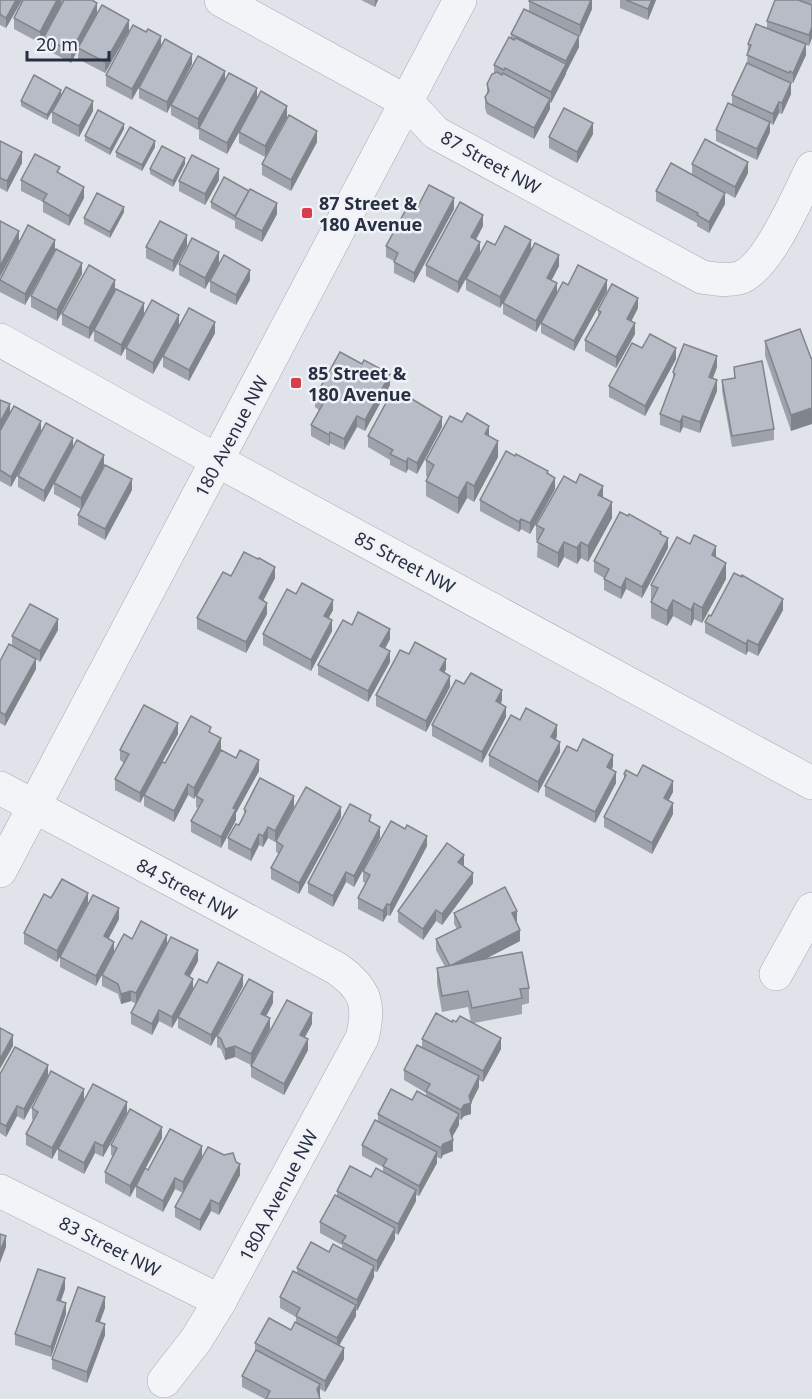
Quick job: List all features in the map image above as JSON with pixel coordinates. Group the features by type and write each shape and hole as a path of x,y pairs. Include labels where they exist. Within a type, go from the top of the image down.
{"street":[{"name":"87 Street NW","path":"221,0 406,102 436,133 702,276 722,281 741,277 758,266 769,250 812,168"},
{"name":"180 Avenue NW","path":"0,871 460,0"},
{"name":"85 Street NW","path":"0,340 218,461 812,783"},
{"name":"84 Street NW","path":"0,788 336,968 355,982 364,999"},
{"path":"776,975 812,909"},
{"name":"180A Avenue NW","path":"164,1381 196,1340 220,1301 362,1038 367,1011 364,999"},
{"name":"83 Street NW","path":"0,1191 220,1301"}],"building":[{"path":"0,0 16,0 6,18 0,14"},
{"path":"23,0 57,0 40,32 14,18"},
{"path":"64,0 92,0 97,3 71,52 44,37"},
{"path":"530,0 591,0 580,25"},
{"path":"626,0 652,0 648,9"},
{"path":"775,0 798,0 812,5 812,27 809,35 767,21"},
{"path":"102,5 129,20 105,62 78,48"},
{"path":"524,9 579,36 566,61 511,34"},
{"path":"756,24 806,44 793,73 747,55 751,45 748,44"},
{"path":"133,25 161,36 132,89 106,75"},
{"path":"509,37 514,40 516,38 566,64 551,92 505,68 504,70 494,65"},
{"path":"165,39 192,54 167,102 139,88"},
{"path":"198,56 225,71 198,119 171,105"},
{"path":"747,63 791,83 782,103 779,102 773,114 732,95"},
{"path":"497,72 502,75 503,73 550,99 534,128 487,103 485,97 489,91 487,84 492,74"},
{"path":"229,73 257,88 227,143 199,128"},
{"path":"34,75 61,90 47,115 21,101"},
{"path":"66,87 93,101 79,126 52,112"},
{"path":"261,91 287,106 265,146 239,132"},
{"path":"728,103 770,122 757,149 716,130"},
{"path":"564,108 593,123 577,152 549,137"},
{"path":"98,110 124,124 110,149 85,136"},
{"path":"289,115 317,131 291,180 262,164"},
{"path":"130,127 155,141 142,165 116,152"},
{"path":"705,139 748,162 735,187 692,164"},
{"path":"0,141 22,152 7,181 0,178"},
{"path":"162,146 185,158 173,181 150,169"},
{"path":"35,154 60,167 57,172 84,187 69,216 43,201 47,194 21,180"},
{"path":"192,155 219,169 205,194 179,181"},
{"path":"671,163 725,193 709,222 697,215 698,213 656,191"},
{"path":"224,177 249,191 235,216 211,202"},
{"path":"429,185 454,198 414,273 394,262 398,253 386,246 409,204 417,208"},
{"path":"250,189 277,203 262,231 235,217"},
{"path":"97,193 124,207 110,232 84,218"},
{"path":"460,202 483,215 471,237 480,242 458,282 426,265"},
{"path":"0,221 19,231 0,266"},
{"path":"160,221 187,235 173,261 146,247"},
{"path":"28,225 55,240 25,294 0,280"},
{"path":"505,226 531,240 500,297 466,279 487,241 495,245"},
{"path":"192,238 219,252 205,278 179,264"},
{"path":"535,243 559,255 547,278 557,283 536,321 503,303"},
{"path":"56,249 82,263 57,310 31,296"},
{"path":"224,255 250,270 236,295 210,281"},
{"path":"89,265 115,280 89,328 62,314"},
{"path":"578,265 607,280 574,341 541,323 563,282 568,285"},
{"path":"612,284 638,298 627,319 635,323 616,357 585,340 601,312 598,310"},
{"path":"116,289 144,303 121,345 94,330"},
{"path":"152,300 179,315 153,363 126,348"},
{"path":"189,308 215,322 189,370 163,356"},
{"path":"800,329 812,358 812,408 791,415 765,341"},
{"path":"650,334 676,348 645,406 609,386 632,343 642,348"},
{"path":"684,344 717,356 709,377 717,380 700,422 683,416 680,422 660,414"},
{"path":"340,352 362,364 364,360 390,374 365,420 357,416 344,439 330,432 329,435 311,425 324,402 315,397"},
{"path":"762,361 774,429 732,436 722,380 735,378 734,367"},
{"path":"393,390 442,417 417,463 408,458 406,462 390,454 393,450 368,436"},
{"path":"0,400 10,404 0,422"},
{"path":"14,406 41,421 11,477 0,470 0,431"},
{"path":"467,413 489,426 485,434 498,441 474,486 467,482 458,498 426,481 434,465 426,460 450,416 462,422"},
{"path":"46,423 73,438 44,491 18,476"},
{"path":"77,440 104,455 81,498 54,483"},
{"path":"506,451 548,471 547,473 555,478 530,523 521,519 519,522 480,500"},
{"path":"105,465 132,479 105,529 78,515"},
{"path":"580,474 603,486 598,495 612,502 588,546 581,542 577,548 564,542 558,553 537,542 544,529 536,525 564,476 576,483"},
{"path":"620,512 628,516 629,514 668,538 642,587 626,578 621,588 604,579 609,569 594,561"},
{"path":"694,535 716,546 712,555 726,563 702,608 694,603 691,610 673,600 667,611 651,602 658,588 651,585 677,537 690,544"},
{"path":"244,552 275,567 259,598 267,603 246,642 197,618 223,572 231,576"},
{"path":"734,573 742,577 742,575 783,599 758,645 748,640 746,644 705,622 709,615 711,616"},
{"path":"302,583 333,600 324,616 332,620 311,660 263,634 287,589 296,594"},
{"path":"30,604 58,619 40,651 12,636"},
{"path":"358,612 390,629 380,646 390,651 368,691 318,665 343,620 352,625"},
{"path":"415,642 446,659 440,670 450,676 426,721 376,695 400,650 409,654"},
{"path":"9,644 36,659 5,715 0,712 0,661"},
{"path":"471,673 502,690 496,701 506,707 482,752 432,725 456,680 464,684"},
{"path":"144,705 178,723 140,793 115,779 129,754 120,750"},
{"path":"526,708 557,725 551,737 560,742 538,782 489,755 511,715 520,720"},
{"path":"191,716 211,727 209,732 221,738 194,788 188,784 174,811 144,795"},
{"path":"583,739 613,755 607,767 616,772 595,812 545,786 567,746 577,751"},
{"path":"221,750 236,758 240,750 259,760 233,808 236,809 221,837 191,821 203,800 196,796"},
{"path":"643,765 673,781 664,798 673,803 652,843 604,817 626,775 624,774 626,770 637,776"},
{"path":"260,778 294,796 275,831 268,827 263,836 259,834 251,850 228,838 236,824 239,825 246,811 244,809"},
{"path":"306,787 341,807 299,883 271,868 283,846 276,841"},
{"path":"350,804 371,815 369,821 380,827 354,876 346,872 333,896 308,883"},
{"path":"391,821 405,829 407,825 427,836 390,905 387,904 383,911 358,898 370,875 363,871"},
{"path":"447,843 464,855 458,862 473,873 442,914 436,910 423,929 398,911"},
{"path":"62,879 88,893 57,951 24,933 44,894 51,898"},
{"path":"505,887 517,911 512,913 520,930 450,966 436,939 461,927 454,913"},
{"path":"93,895 119,908 104,936 114,942 96,976 60,957"},
{"path":"141,921 167,935 136,993 131,991 121,994 118,984 102,975 124,934 132,939"},
{"path":"171,937 198,950 185,974 193,979 172,1017 159,1010 152,1024 131,1013"},
{"path":"522,952 529,988 520,989 522,998 472,1008 468,991 442,996 437,968"},
{"path":"218,962 243,975 211,1035 178,1017 199,979 207,983"},
{"path":"249,979 273,992 261,1014 270,1018 251,1054 235,1046 225,1049 221,1039 217,1036"},
{"path":"287,1000 312,1013 300,1035 308,1039 284,1084 251,1066"},
{"path":"436,1013 452,1022 453,1020 456,1022 460,1016 501,1038 483,1071 422,1039"},
{"path":"0,1028 13,1035 0,1059"},
{"path":"417,1045 479,1076 469,1096 471,1103 464,1105 461,1110 426,1091 430,1084 404,1070"},
{"path":"15,1047 48,1065 24,1109 17,1106 6,1126 0,1123 0,1074"},
{"path":"51,1071 84,1089 52,1148 26,1134 38,1112 32,1108"},
{"path":"93,1084 127,1102 103,1146 95,1142 84,1163 58,1149"},
{"path":"391,1089 412,1100 417,1091 459,1114 450,1130 453,1140 443,1144 441,1148 378,1114"},
{"path":"130,1109 162,1127 130,1186 105,1172 117,1148 111,1145"},
{"path":"375,1120 437,1152 419,1186 383,1166 387,1159 362,1145"},
{"path":"170,1129 202,1146 183,1182 175,1178 163,1201 136,1186 145,1168 148,1170"},
{"path":"208,1147 224,1155 233,1153 236,1162 240,1164 219,1204 211,1200 200,1220 175,1207"},
{"path":"350,1166 371,1177 376,1168 416,1190 398,1224 337,1191"},
{"path":"335,1195 395,1228 377,1261 342,1242 346,1236 320,1222"},
{"path":"0,1234 6,1236 0,1252"},
{"path":"311,1242 329,1252 333,1244 374,1266 357,1300 297,1268"},
{"path":"38,1269 65,1278 57,1300 66,1303 51,1347 15,1334"},
{"path":"293,1271 356,1305 337,1338 296,1316 300,1308 280,1297"},
{"path":"78,1287 105,1297 96,1321 105,1324 87,1372 52,1359"},
{"path":"269,1318 291,1330 295,1322 344,1348 325,1381 255,1343"},
{"path":"256,1350 320,1384 317,1389 320,1399 266,1399 270,1391 242,1376"}],"place":[{"name":"87 Street & 180 Avenue","path":"307,213"},
{"name":"85 Street & 180 Avenue","path":"296,383"}]}
